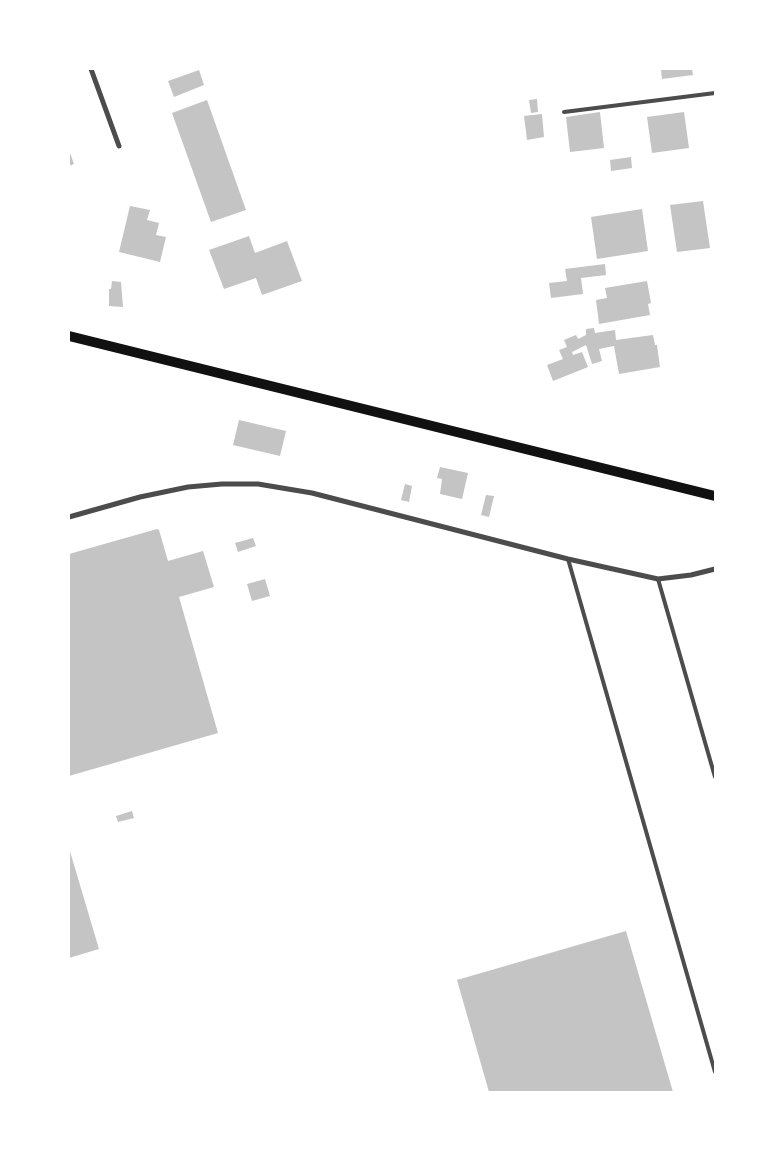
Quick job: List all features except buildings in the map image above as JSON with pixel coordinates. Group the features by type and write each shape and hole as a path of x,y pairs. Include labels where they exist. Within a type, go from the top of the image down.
{"main road":[{"path":"69,336 715,496"}],"street":[{"path":"91,69 119,146"},
{"path":"69,517 140,497 188,487 222,484 258,484 312,492 568,559 658,579 691,575 715,569"}],"lane":[{"path":"564,112 715,93"},
{"path":"568,559 715,1072"},
{"path":"658,579 715,777"}]}
